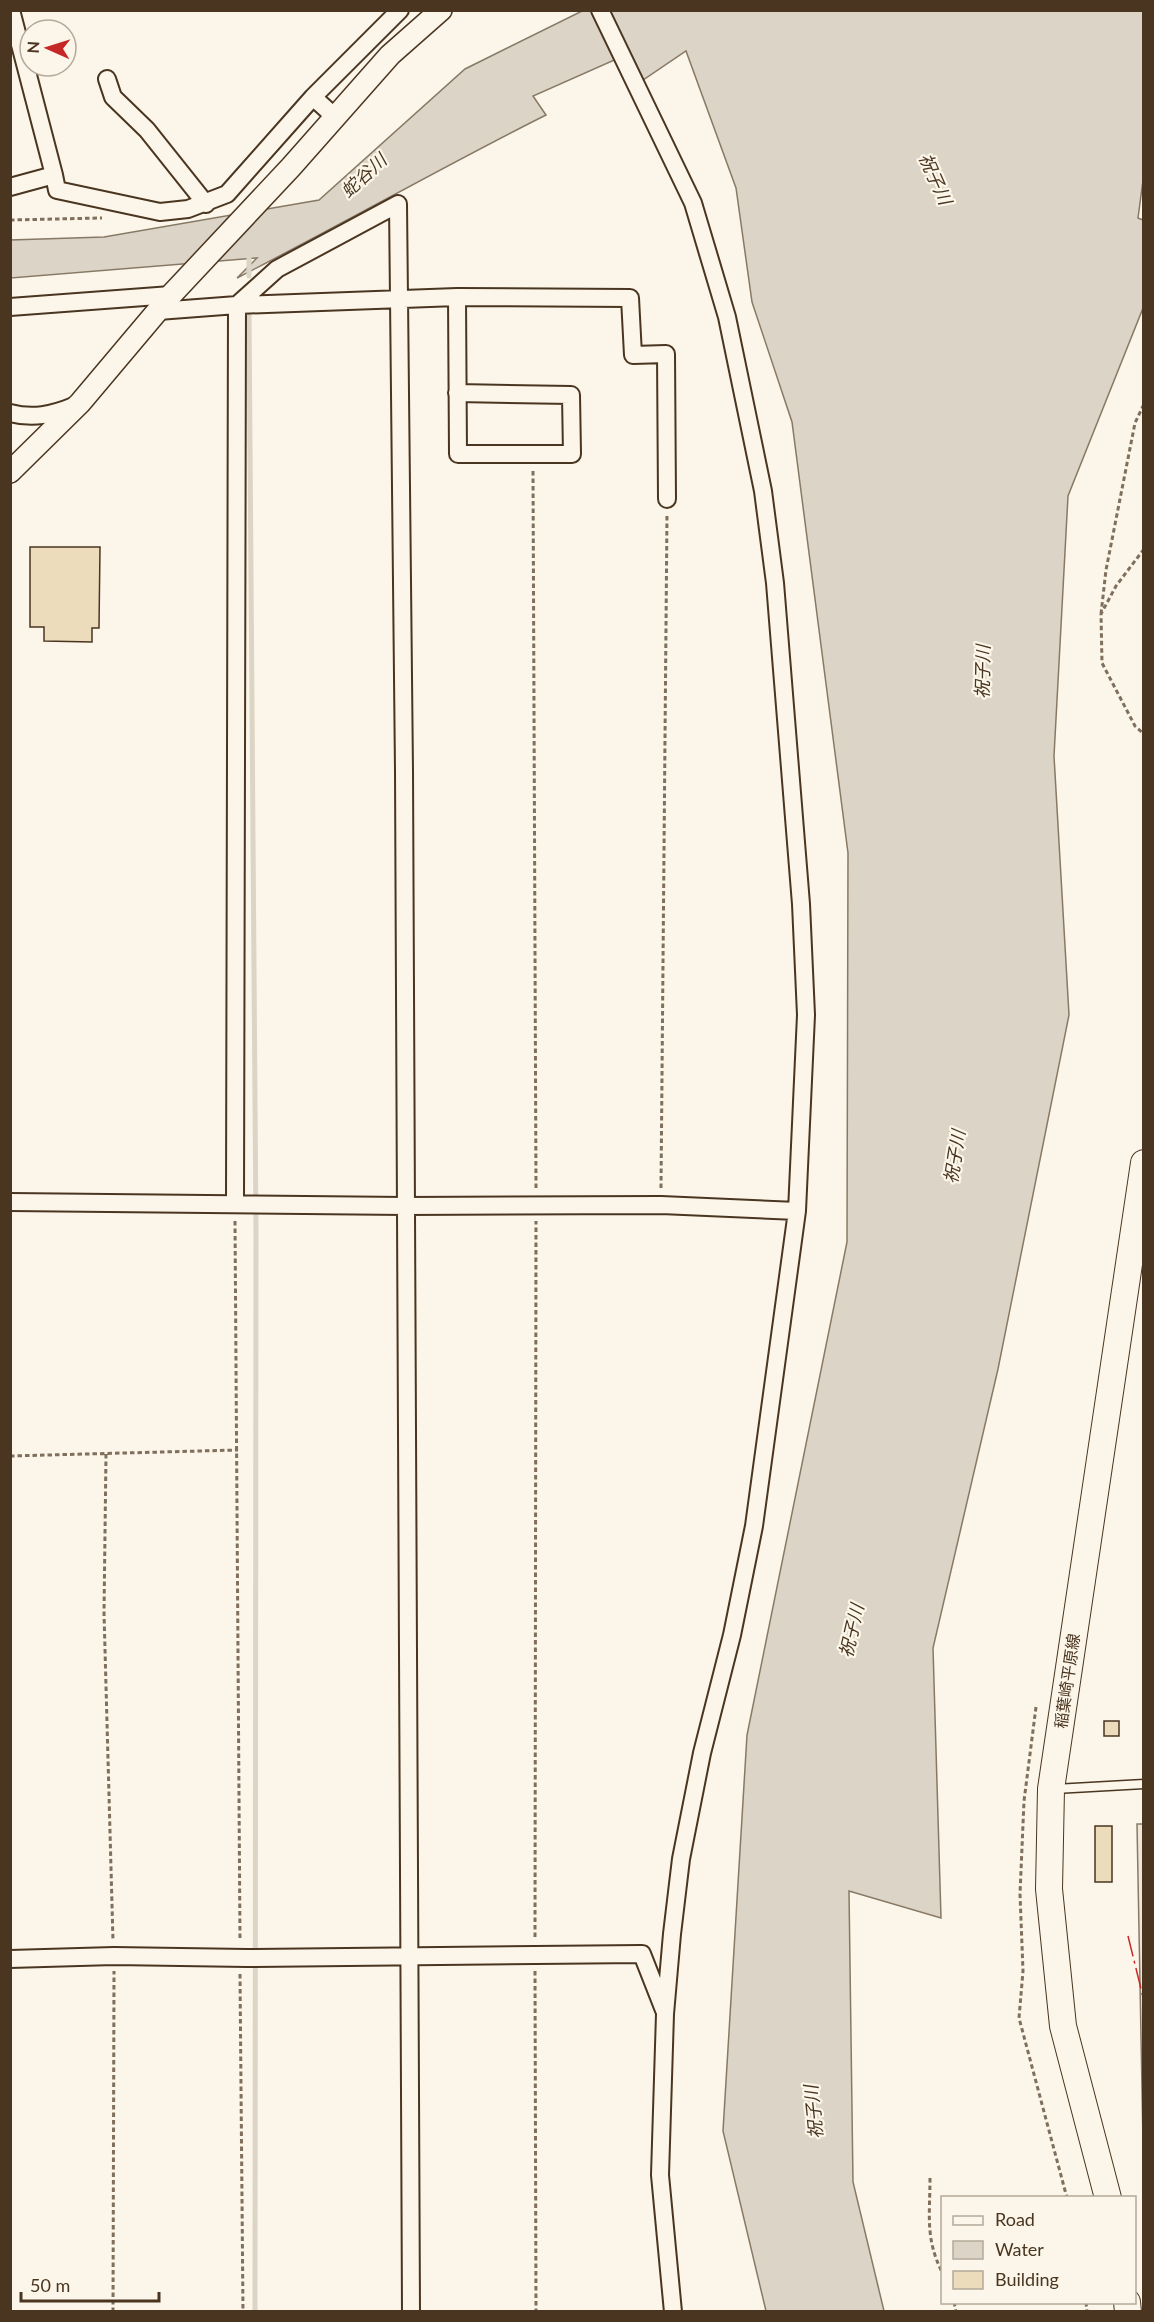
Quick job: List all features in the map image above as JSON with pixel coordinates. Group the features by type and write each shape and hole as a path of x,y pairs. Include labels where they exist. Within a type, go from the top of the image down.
{"main road":[{"name":"稲葉崎平原線","path":"1107,2196 1063,2026 1049,1889 1051,1789 1143,1163"}],"street":[{"path":"11,10 57,190 160,212 206,204 227,194 313,97 400,10"},
{"path":"10,472 80,403 164,303 291,167 390,55 441,10"},
{"path":"600,10 693,203 727,316 764,491 775,583 801,904 806,1015 797,1211 754,1526 732,1635 702,1753 681,1859 665,2014 660,2175 673,2312"},
{"path":"106,79 113,97 147,130 206,204"},
{"path":"313,97 335,117"},
{"path":"10,187 54,175"},
{"path":"239,1203 237,305 276,269 398,204 411,2312"},
{"path":"10,307 164,303 237,305 457,297 630,298 633,355 666,354 667,499"},
{"path":"457,297 457,393 458,454 572,454 570,395 457,393"},
{"path":"10,413 28,416 52,415 80,403"},
{"path":"10,1202 405,1206 661,1205 797,1211"},
{"path":"10,1959 114,1956 243,1958 642,1954 665,2014"}],"lane":[{"path":"1051,1789 1143,1784"}],"path":[{"path":"10,220 104,218"},
{"path":"1143,404 1135,423 1106,570 1101,614 1102,663 1136,726 1143,734"},
{"path":"533,454 536,2312"},
{"path":"661,1205 667,499"},
{"path":"1101,614 1116,586 1143,549"},
{"path":"239,1203 238,1450 243,1958 243,2312"},
{"path":"10,1456 238,1450"},
{"path":"106,1454 104,1613 114,1956 114,2312"},
{"path":"1036,1707 1024,1801 1020,1894 1023,1971 1018,2018 1066,2196"},
{"path":"930,2178 930,2240 932,2252 941,2270"}],"shaded area":[{"path":"1137,1824 1144,1824 1143,2142"}],"water":[{"path":"582,11 1143,11 1144,173 1138,218 1143,220 1143,308 1068,496 1054,756 1069,1015 998,1369 933,1648 941,1918 849,1891 853,2182 884,2311 766,2311 723,2131 747,1735 847,1242 848,853 792,422 752,302 736,188 686,51 640,82 630,53 533,96 546,115 237,278 257,258 11,278 10,240 104,237 319,200 465,69"}],"building":[{"path":"30,547 100,547 99,628 92,628 92,642 44,641 44,627 30,627"},
{"path":"1104,1721 1119,1721 1119,1736 1104,1736"},
{"path":"1095,1826 1112,1826 1112,1882 1095,1882"}],"waterway":[{"path":"249,253 249,276"},
{"path":"249,313 256,1230 255,2312"}],"power":[{"path":"1128,1936 1144,2001"}],"water label":[{"name":"蛇谷川","path":"364,176"},
{"name":"祝子川","path":"935,179"},
{"name":"祝子川","path":"983,672"},
{"name":"祝子川","path":"955,1157"},
{"name":"祝子川","path":"852,1631"},
{"name":"祝子川","path":"814,2112"}]}
